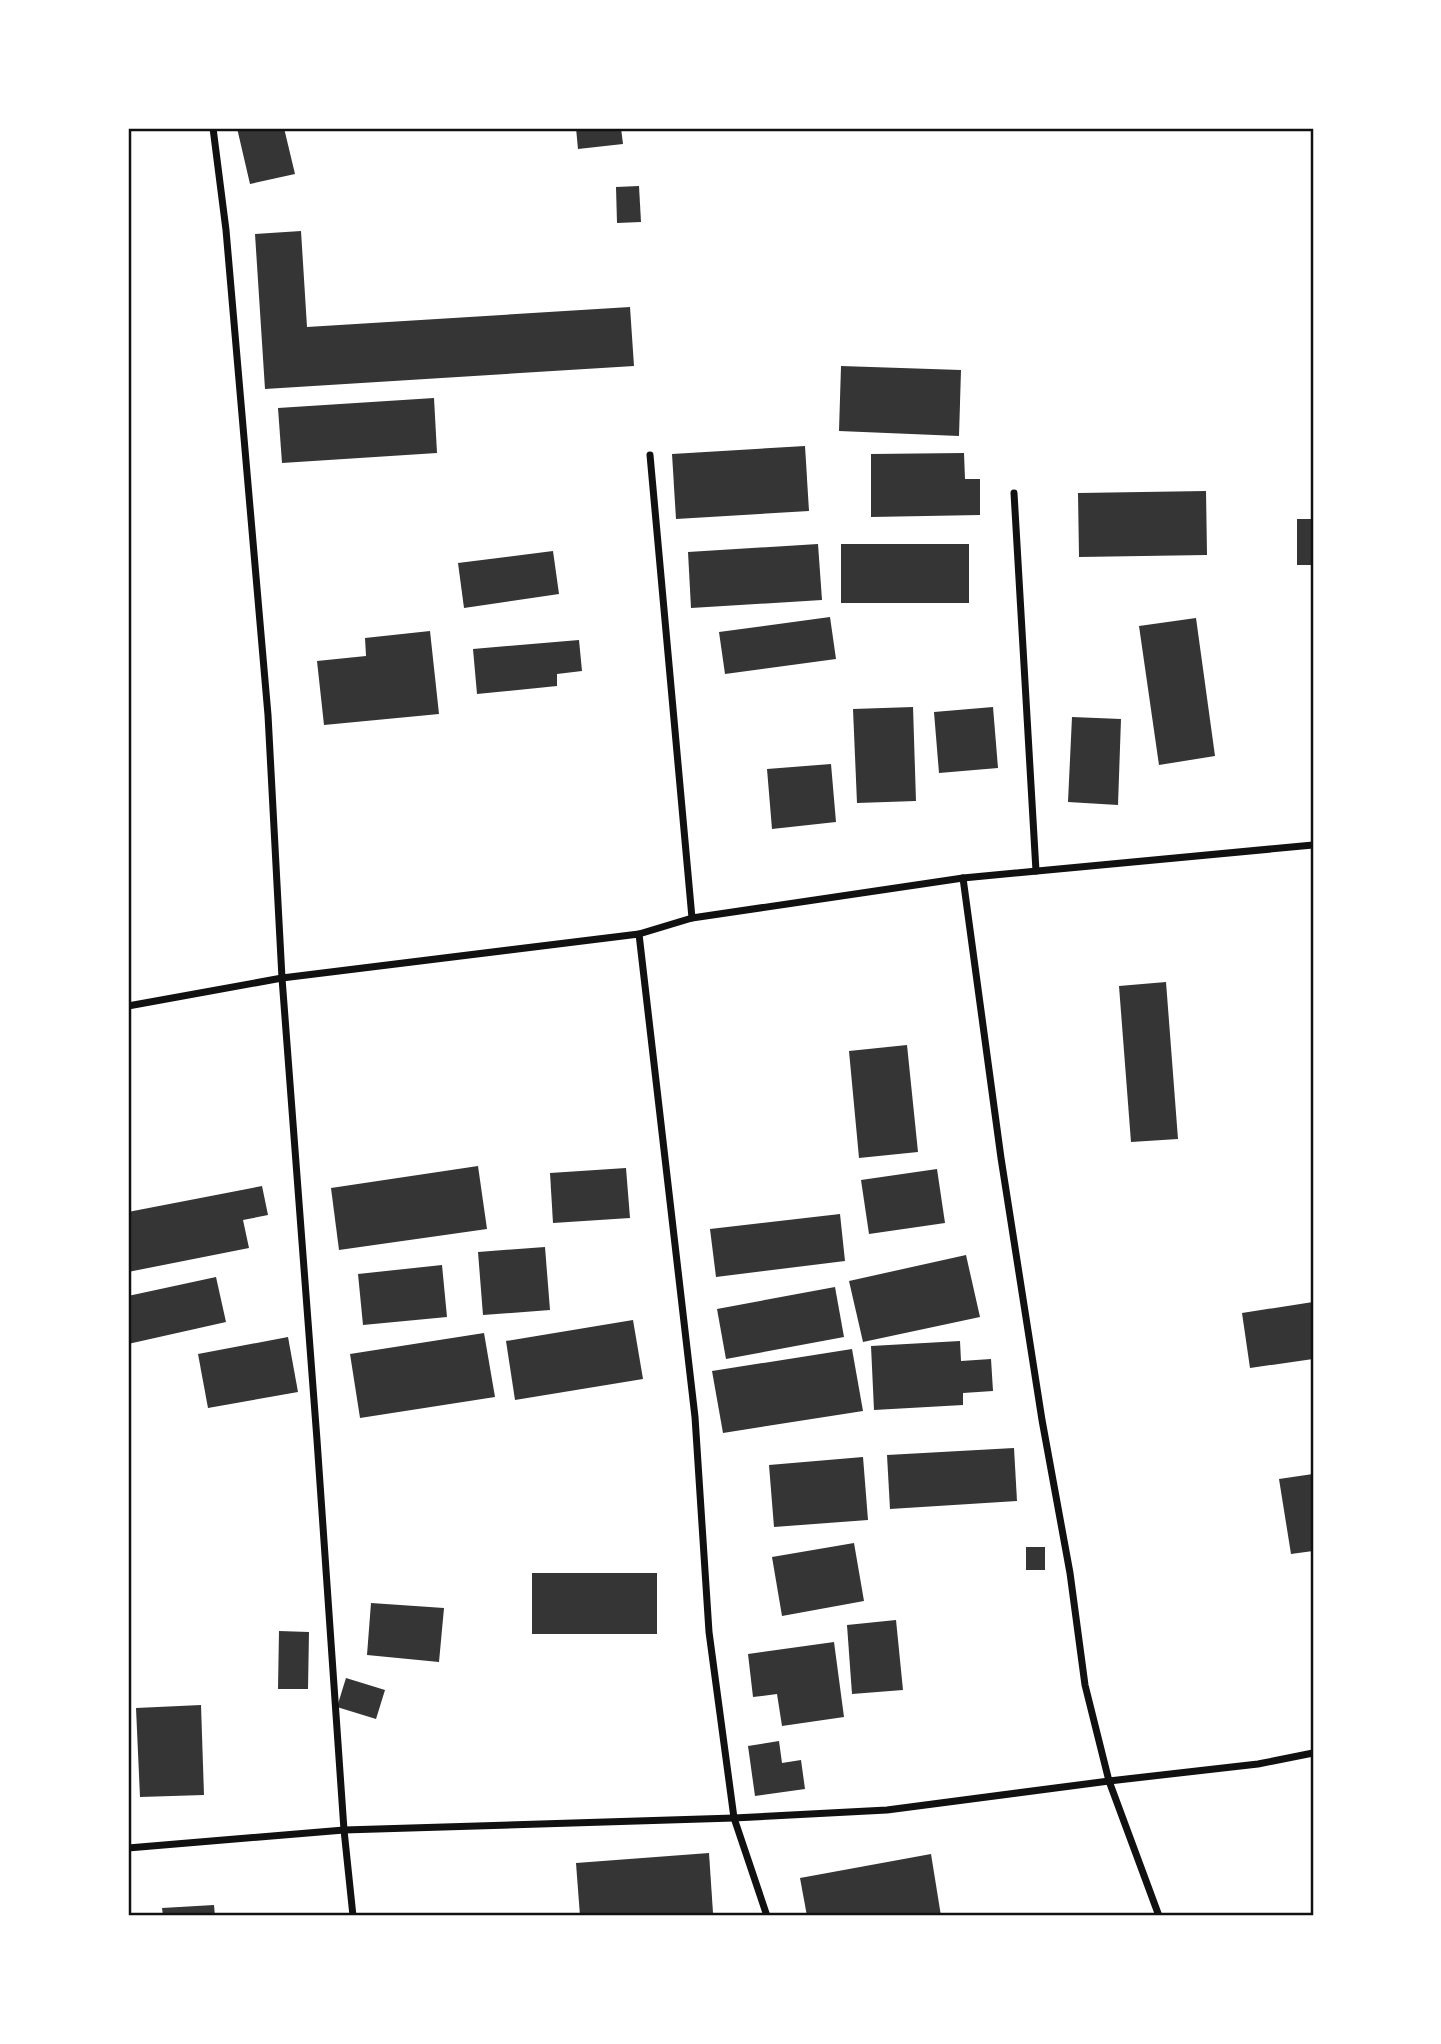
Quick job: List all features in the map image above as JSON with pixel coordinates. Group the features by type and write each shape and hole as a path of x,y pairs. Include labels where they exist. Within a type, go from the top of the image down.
{"street":[{"path":"213,128 226,230 268,715 282,978 344,1830 353,1916"},
{"path":"650,455 692,918"},
{"path":"1014,494 1036,871"},
{"path":"128,1006 282,978 639,934 692,918 963,878 1313,845"},
{"path":"963,878 1001,1158 1042,1420 1070,1573 1085,1685 1109,1781 1159,1916"},
{"path":"639,934 695,1417 709,1632 734,1818 767,1916"},
{"path":"128,1848 344,1830 734,1818 887,1810 1258,1764 1313,1753"}],"building":[{"path":"237,128 284,128 295,174 250,184"},
{"path":"576,128 621,128 623,144 578,149"},
{"path":"639,186 641,222 617,223 616,187"},
{"path":"301,231 307,327 630,307 634,366 265,389 255,234"},
{"path":"841,366 961,370 959,436 839,431"},
{"path":"434,398 437,453 282,463 278,408"},
{"path":"805,446 809,511 676,519 672,454"},
{"path":"964,453 965,479 980,479 980,515 871,517 871,454"},
{"path":"1206,491 1207,555 1079,557 1078,493"},
{"path":"1297,519 1313,519 1313,565 1297,565"},
{"path":"818,544 822,600 691,608 688,552"},
{"path":"841,544 969,544 969,603 841,603"},
{"path":"553,551 559,594 464,608 458,563"},
{"path":"830,617 836,659 725,674 719,632"},
{"path":"1196,618 1215,756 1159,765 1139,626"},
{"path":"430,631 439,714 324,725 317,661 366,656 365,638"},
{"path":"579,640 582,671 557,674 557,686 477,694 473,649"},
{"path":"913,707 916,801 857,803 853,709"},
{"path":"993,707 998,768 939,773 934,712"},
{"path":"1072,717 1121,719 1118,805 1068,802"},
{"path":"831,764 836,822 772,829 767,769"},
{"path":"1166,982 1178,1139 1131,1142 1119,986"},
{"path":"907,1045 918,1152 859,1158 849,1051"},
{"path":"478,1166 487,1229 339,1250 331,1188"},
{"path":"626,1168 630,1218 553,1223 550,1173"},
{"path":"937,1169 945,1223 869,1234 861,1180"},
{"path":"262,1186 268,1215 243,1220 249,1248 128,1272 128,1212"},
{"path":"840,1214 845,1261 716,1277 710,1229"},
{"path":"545,1247 550,1310 483,1315 478,1252"},
{"path":"966,1255 980,1317 863,1342 849,1281"},
{"path":"442,1265 447,1317 363,1325 358,1274"},
{"path":"216,1277 226,1322 128,1344 128,1296"},
{"path":"835,1287 844,1337 726,1359 717,1309"},
{"path":"1313,1302 1313,1359 1250,1368 1242,1313"},
{"path":"633,1320 643,1379 515,1400 506,1341"},
{"path":"484,1333 495,1397 360,1418 350,1354"},
{"path":"288,1337 298,1392 208,1408 198,1354"},
{"path":"960,1341 961,1361 991,1359 993,1391 963,1393 963,1405 874,1410 871,1346"},
{"path":"852,1349 863,1411 723,1433 712,1371"},
{"path":"1014,1448 1017,1501 890,1509 887,1455"},
{"path":"863,1457 868,1520 774,1527 769,1465"},
{"path":"1313,1474 1313,1551 1291,1554 1279,1479"},
{"path":"854,1543 864,1601 782,1616 772,1557"},
{"path":"1026,1547 1045,1547 1045,1570 1026,1570"},
{"path":"532,1573 657,1573 657,1634 532,1634"},
{"path":"371,1603 444,1608 439,1662 367,1655"},
{"path":"896,1620 903,1690 852,1694 847,1625"},
{"path":"279,1631 309,1632 308,1689 278,1689"},
{"path":"834,1642 844,1717 782,1726 777,1694 753,1697 748,1654"},
{"path":"346,1678 385,1690 376,1719 337,1707"},
{"path":"201,1705 204,1795 140,1797 136,1708"},
{"path":"779,1741 782,1763 801,1760 805,1789 755,1796 748,1746"},
{"path":"709,1853 713,1913 580,1916 576,1863"},
{"path":"931,1854 941,1916 807,1916 800,1878"},
{"path":"214,1905 215,1916 163,1916 162,1908"}]}
